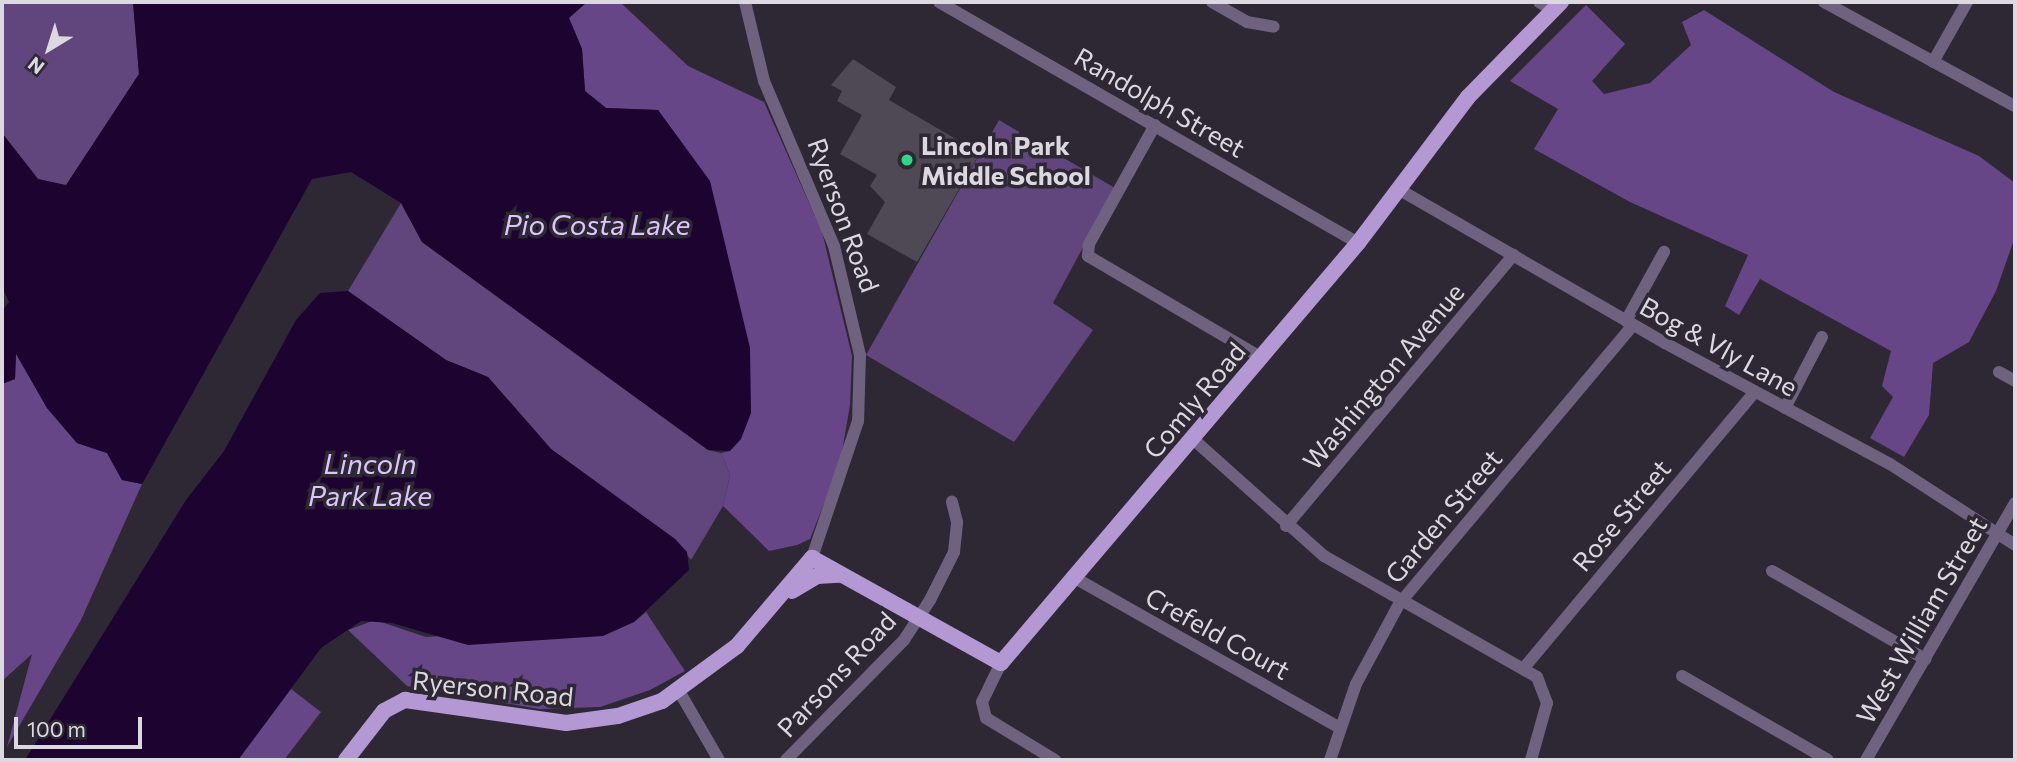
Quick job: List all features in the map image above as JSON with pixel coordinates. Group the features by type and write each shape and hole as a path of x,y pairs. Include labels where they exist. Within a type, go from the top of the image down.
{"main road":[{"name":"Comly Road","path":"1001,663 1358,243 1482,81 1551,4"},
{"path":"812,558 1001,663"},
{"name":"Ryerson Road","path":"346,760 384,711 405,700 566,723 618,716 679,691 720,662 765,616 812,558"},
{"path":"765,616 810,579 842,575"}],"street":[{"name":"Ryerson Road","path":"746,2 764,81 834,246 860,355 858,421 812,558"},
{"name":"Randolph Street","path":"939,2 1358,243"},
{"path":"1212,2 1247,22 1274,27"},
{"path":"1824,2 2015,106"},
{"path":"1933,62 1967,2"},
{"path":"1155,125 1087,254 1262,358"},
{"name":"Bog & Vly Lane","path":"1400,190 1630,323 1890,464 2015,545"},
{"name":"Garden Street","path":"1330,760 1339,727 1401,601 1630,323 1664,252"},
{"name":"Washington Avenue","path":"1286,526 1513,255"},
{"path":"1785,408 1822,337"},
{"path":"1999,372 2015,381"},
{"name":"Rose Street","path":"1523,668 1755,392"},
{"path":"1193,439 1258,494 1286,526 1324,556 1523,668 1541,681 1547,698 1531,760"},
{"name":"Parsons Road","path":"786,760 868,679 919,618 954,552 957,522 952,502"},
{"name":"West William Street","path":"1866,760 2015,503"},
{"path":"1772,571 1925,659"},
{"name":"Crefeld Court","path":"1075,578 1339,727"},
{"path":"1001,663 982,702 986,718 1055,760"},
{"path":"1682,676 1828,760"},
{"path":"679,691 719,760"}],"shaded area":[{"path":"2,2 133,2 139,74 66,186 38,179 2,133"},
{"path":"587,2 620,2 688,66 764,102 822,232 852,356 850,405 840,463 810,539 797,545 769,551 723,506 730,475 721,453 730,451 710,182 658,110 606,108 585,91 582,49 569,18"},
{"path":"1586,5 1625,44 1592,81 1604,94 1650,83 1691,45 1682,22 1704,10 1834,92 1979,156 2015,183 2015,237 1996,291 1969,342 1933,363 1929,415 1904,457 1870,438 1893,397 1882,386 1891,351 1760,279 1739,315 1725,306 1748,255 1630,202 1534,149 1558,109 1510,81"},
{"path":"999,120 1115,188 1053,303 1093,330 1014,442 866,355"},
{"path":"401,203 422,242 708,450 721,453 730,475 723,506 691,560 675,539 551,449 488,377 446,360 348,291"},
{"path":"16,353 47,408 77,443 107,453 122,480 142,484 81,620 7,747 32,654 2,681 2,384 15,379"},
{"path":"646,612 685,671 650,690 600,707 539,709 407,686 348,630 375,620 426,637 634,622"},
{"path":"291,689 321,712 284,760 238,760"}],"water":[{"name":"Pio Costa Lake","path":"133,2 587,2 569,18 582,49 585,91 606,108 658,110 710,181 750,348 751,413 741,439 730,451 708,450 422,242 401,203 351,172 312,179 142,484 122,480 107,453 77,443 47,408 16,354 15,379 2,384 2,311 9,302 2,287 2,133 38,179 66,185 139,74"},
{"name":"Lincoln Park Lake","path":"348,291 446,360 488,377 551,449 675,539 687,552 689,570 634,622 603,636 468,645 392,623 361,621 321,648 238,760 25,760 186,500 224,451 296,320 320,293"}],"building":[{"name":"Lincoln Park Middle School","path":"853,59 896,87 889,100 980,153 917,262 867,234 885,202 870,186 877,175 840,154 862,115 837,101 842,91 831,85"}],"place":[{"name":"Lincoln Park Middle School","path":"907,160"}]}
